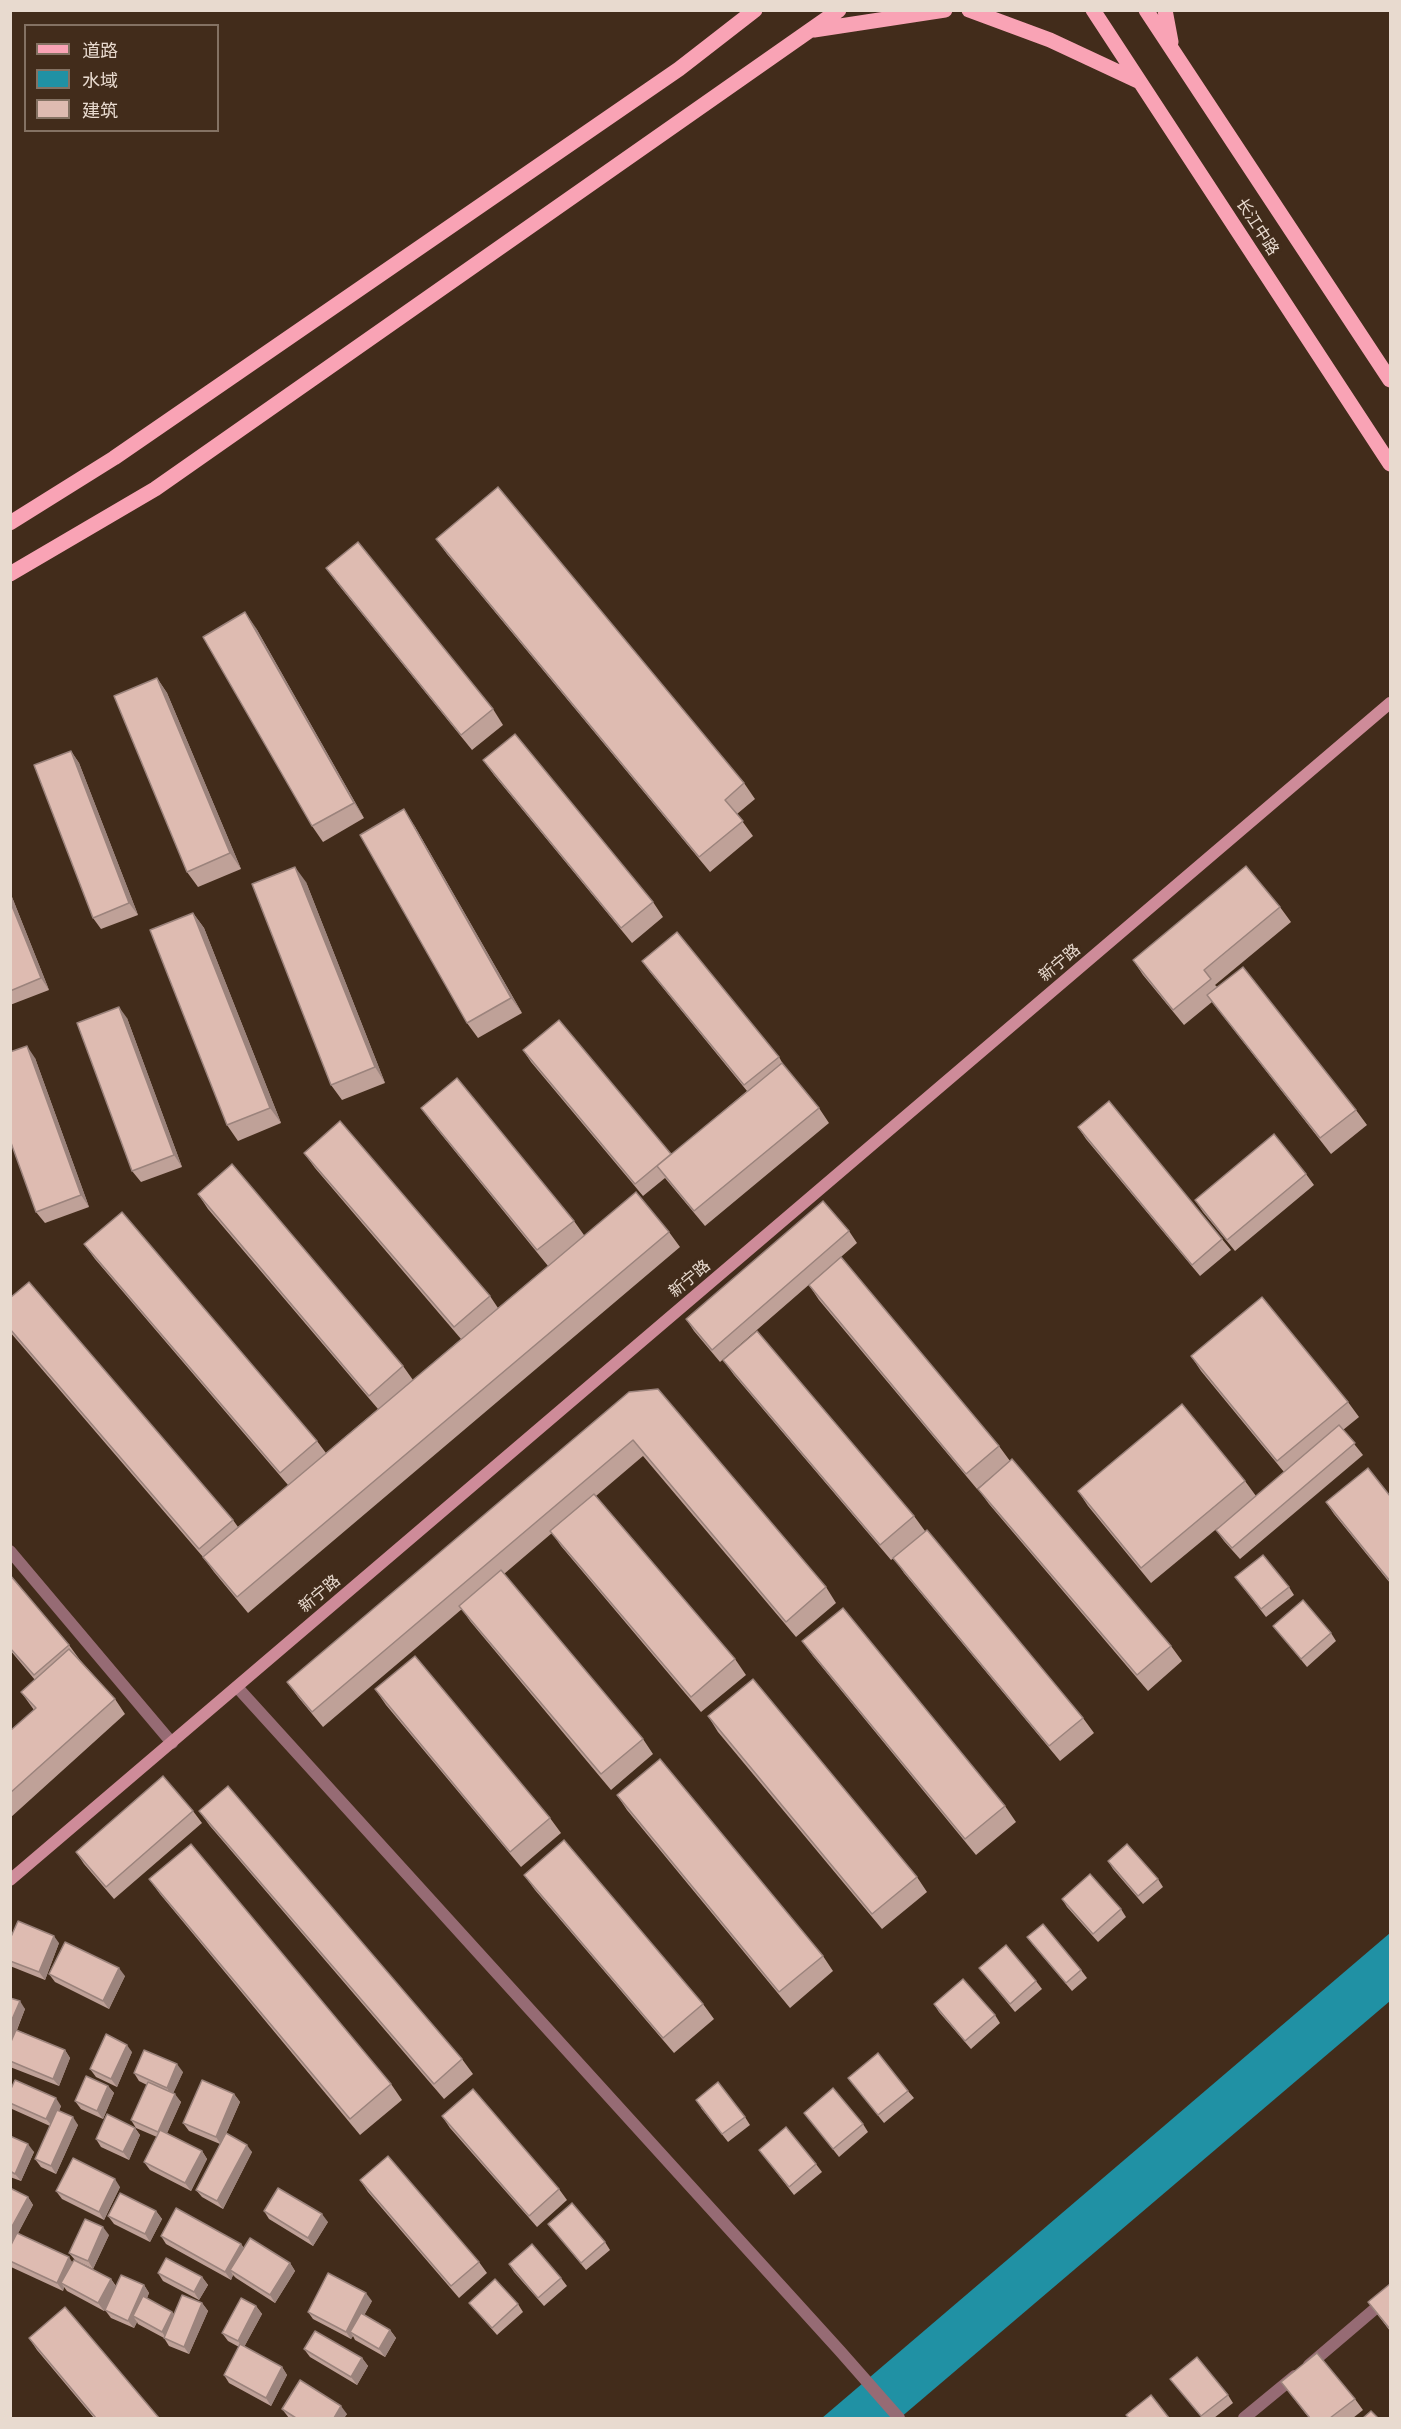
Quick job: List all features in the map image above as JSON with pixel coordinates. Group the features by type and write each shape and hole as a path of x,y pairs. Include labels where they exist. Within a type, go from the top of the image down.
{"main road":[{"path":"10,523 124,451 650,89 755,10"},
{"path":"10,574 155,489 839,10"},
{"path":"811,30 945,10"},
{"path":"969,10 1050,40 1140,82"},
{"name":"长江中路","path":"1093,10 1390,464"},
{"name":"长江中路","path":"1146,10 1390,380"},
{"path":"1165,10 1172,51"}],"street":[{"name":"新宁路","path":"10,1880 1390,703"},
{"path":"10,1551 172,1743"},
{"path":"237,1687 840,2350 899,2418"},
{"path":"1244,2418 1390,2296"}],"water":[{"path":"1390,1933 1390,2001 900,2418 822,2418"}],"building":[{"path":"498,487 744,783 725,800 743,821 699,857 436,539"},
{"path":"358,542 493,709 461,735 326,568"},
{"path":"245,612 354,803 312,826 203,637"},
{"path":"157,678 230,853 187,872 114,696"},
{"path":"515,734 653,902 621,928 483,760"},
{"path":"71,751 129,903 93,918 34,765"},
{"path":"404,809 511,998 467,1023 360,835"},
{"path":"1246,866 1280,907 1204,970 1211,979 1173,1010 1133,960"},
{"path":"295,867 375,1067 331,1085 252,884"},
{"path":"10,901 41,978 10,991"},
{"path":"193,913 270,1108 227,1125 150,930"},
{"path":"677,932 779,1057 744,1085 642,961"},
{"path":"1243,967 1356,1110 1320,1138 1207,995"},
{"path":"119,1007 174,1155 132,1171 77,1023"},
{"path":"559,1020 671,1154 635,1184 523,1050"},
{"path":"27,1046 81,1195 36,1212 10,1140 10,1052"},
{"path":"782,1063 819,1108 694,1211 657,1166"},
{"path":"457,1078 574,1221 537,1250 421,1108"},
{"path":"1109,1101 1222,1239 1192,1265 1078,1127"},
{"path":"340,1121 490,1296 454,1327 304,1153"},
{"path":"1274,1134 1306,1174 1227,1240 1195,1200"},
{"path":"232,1164 403,1366 369,1396 198,1194"},
{"path":"636,1192 669,1232 237,1597 203,1557"},
{"path":"823,1201 849,1231 712,1350 686,1319"},
{"path":"122,1212 317,1441 280,1473 84,1244"},
{"path":"841,1257 999,1446 966,1474 809,1285"},
{"path":"29,1282 233,1520 199,1549 10,1329 10,1298"},
{"path":"1262,1297 1348,1402 1277,1461 1191,1356"},
{"path":"757,1331 914,1516 880,1545 723,1360"},
{"path":"658,1389 826,1587 786,1622 633,1440 312,1712 287,1682 629,1392"},
{"path":"1182,1404 1245,1481 1141,1568 1078,1491"},
{"path":"1339,1425 1355,1443 1232,1548 1216,1530"},
{"path":"1012,1459 1171,1646 1137,1675 978,1489"},
{"path":"1368,1468 1390,1496 1390,1581 1326,1502"},
{"path":"594,1494 735,1659 691,1697 550,1531"},
{"path":"927,1530 1083,1718 1049,1746 893,1558"},
{"path":"1263,1555 1289,1587 1261,1609 1235,1577"},
{"path":"501,1570 643,1739 601,1774 459,1606"},
{"path":"10,1575 69,1645 34,1675 10,1648"},
{"path":"1303,1600 1331,1633 1301,1659 1273,1626"},
{"path":"843,1608 1005,1806 965,1839 802,1641"},
{"path":"69,1649 115,1699 10,1793 10,1731 36,1708 21,1692"},
{"path":"415,1656 550,1818 510,1852 375,1689"},
{"path":"753,1679 917,1877 872,1914 708,1716"},
{"path":"660,1759 823,1956 779,1992 617,1795"},
{"path":"163,1776 193,1811 106,1887 76,1852"},
{"path":"228,1786 462,2059 434,2084 199,1811"},
{"path":"564,1840 703,2004 663,2038 524,1875"},
{"path":"191,1844 391,2084 350,2119 149,1879"},
{"path":"1127,1844 1158,1879 1138,1896 1108,1861"},
{"path":"1090,1874 1121,1909 1093,1934 1062,1899"},
{"path":"18,1921 54,1936 39,1972 10,1961 10,1939"},
{"path":"1043,1924 1081,1970 1066,1983 1027,1937"},
{"path":"65,1942 119,1968 103,2001 49,1974"},
{"path":"1006,1945 1036,1981 1010,2004 979,1968"},
{"path":"963,1979 995,2015 965,2041 934,2004"},
{"path":"10,1998 20,2001 10,2024"},
{"path":"16,2030 65,2050 53,2079 10,2061 10,2044"},
{"path":"106,2034 127,2045 111,2079 90,2069"},
{"path":"144,2050 177,2064 167,2088 134,2073"},
{"path":"878,2053 908,2091 878,2115 848,2078"},
{"path":"86,2076 108,2086 97,2111 75,2101"},
{"path":"15,2080 56,2098 46,2119 10,2103 10,2091"},
{"path":"202,2080 234,2094 216,2137 183,2123"},
{"path":"148,2082 175,2094 158,2132 131,2120"},
{"path":"718,2082 745,2117 722,2134 696,2100"},
{"path":"833,2088 863,2124 833,2149 804,2113"},
{"path":"473,2089 559,2189 529,2216 442,2116"},
{"path":"57,2110 73,2117 51,2166 35,2159"},
{"path":"107,2114 135,2128 123,2152 96,2139"},
{"path":"786,2127 816,2164 789,2187 759,2150"},
{"path":"160,2130 202,2151 185,2183 144,2162"},
{"path":"226,2133 247,2145 217,2201 196,2190"},
{"path":"10,2136 28,2144 15,2174 10,2171"},
{"path":"388,2156 479,2262 451,2286 360,2180"},
{"path":"73,2158 115,2179 99,2212 56,2191"},
{"path":"10,2188 28,2197 10,2230"},
{"path":"278,2188 322,2214 308,2238 264,2211"},
{"path":"120,2193 156,2211 145,2234 108,2216"},
{"path":"572,2203 605,2242 581,2263 548,2224"},
{"path":"176,2208 241,2244 225,2272 161,2236"},
{"path":"85,2219 103,2227 88,2261 69,2253"},
{"path":"17,2233 69,2257 57,2283 10,2261 10,2247"},
{"path":"250,2238 290,2263 270,2295 230,2270"},
{"path":"532,2244 561,2278 538,2298 509,2264"},
{"path":"166,2258 202,2277 194,2292 158,2273"},
{"path":"74,2260 111,2279 98,2303 61,2283"},
{"path":"328,2273 366,2293 346,2332 308,2312"},
{"path":"121,2275 144,2285 128,2321 105,2310"},
{"path":"495,2279 518,2304 492,2328 469,2303"},
{"path":"1390,2284 1390,2329 1368,2302"},
{"path":"182,2295 202,2303 184,2347 164,2338"},
{"path":"143,2296 172,2312 162,2332 133,2316"},
{"path":"241,2298 256,2306 238,2341 222,2333"},
{"path":"65,2307 159,2418 96,2418 29,2338"},
{"path":"361,2313 390,2330 379,2349 350,2332"},
{"path":"315,2331 362,2358 351,2377 304,2349"},
{"path":"240,2344 282,2367 266,2398 224,2375"},
{"path":"1317,2353 1355,2399 1330,2418 1310,2418 1281,2382"},
{"path":"1197,2357 1228,2395 1201,2416 1170,2379"},
{"path":"300,2380 341,2406 334,2418 296,2418 282,2409"},
{"path":"1151,2395 1169,2418 1129,2418 1126,2415"},
{"path":"1371,2411 1378,2418 1363,2418"}]}
